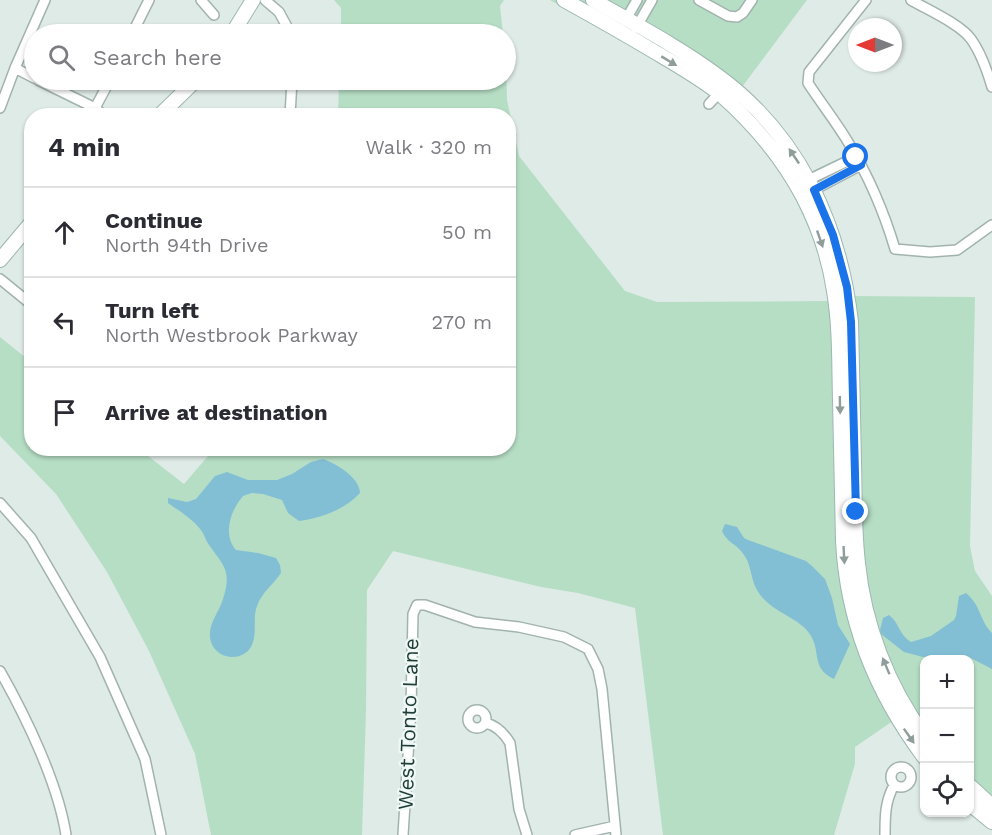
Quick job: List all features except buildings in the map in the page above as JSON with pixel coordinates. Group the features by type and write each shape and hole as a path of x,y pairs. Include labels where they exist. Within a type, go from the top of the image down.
{"street":[{"path":"34,24 45,0"},
{"path":"137,24 149,0"},
{"path":"201,0 214,15"},
{"path":"237,24 253,0"},
{"path":"265,0 279,12 286,24"},
{"path":"564,0 628,28"},
{"path":"593,0 677,65 782,138 806,188 820,239 841,288 838,331 846,370 848,475 844,564 855,618 872,670 885,697 920,752"},
{"path":"628,28 637,0"},
{"path":"628,28 652,0"},
{"path":"699,0 728,16 737,17 752,0"},
{"path":"866,0 808,72 808,83 858,161 888,227 895,249 930,252 957,250 992,225"},
{"path":"911,0 960,28 970,37 984,61 992,87"},
{"path":"0,108 24,48"},
{"path":"15,68 24,73"},
{"path":"57,90 92,108"},
{"path":"103,108 108,90"},
{"path":"167,108 186,90"},
{"path":"290,108 291,90"},
{"path":"806,188 858,161"},
{"path":"0,260 24,232"},
{"path":"0,279 24,298"},
{"path":"848,475 858,563 868,615 888,673 920,728"},
{"path":"0,503 31,538 100,657 145,759 161,835"},
{"name":"West Tonto Lane","path":"404,835 411,708 413,614 417,605 424,605 475,622 519,627 564,637 588,649 598,669 602,690 615,831"},
{"path":"0,671 30,730 53,786 66,835"},
{"path":"486,723 495,726 510,743 519,809 527,835"},
{"path":"885,835 885,812 888,797 894,785"},
{"path":"974,790 992,806"},
{"path":"974,808 992,822"},
{"path":"574,835 615,831"}],"green space":[{"path":"334,0 504,0 500,6 502,24 341,24 341,8"},
{"path":"550,0 807,0 742,87 777,125 852,296 975,297 970,546 975,571 992,596 992,814 974,797 974,655 920,655 920,741 903,714 855,747 855,764 834,835 663,835 635,608 393,551 367,590 362,835 211,835 195,754 149,651 107,572 56,494 0,436 0,337 24,356 24,456 148,456 184,484 208,456 516,456 516,142 519,156 625,291 657,302 829,301 825,267 793,192 772,156 725,106 683,75"},
{"path":"339,90 507,90 509,108 338,108"}],"water":[{"path":"323,459 347,472 359,487 360,493 340,509 299,521 288,513 282,500 252,493 243,496 235,508 229,530 236,550 276,558 281,573 259,601 251,647 247,652 236,657 224,655 214,648 210,630 226,590 225,569 200,528 168,503 168,498 187,502 196,499 215,476 227,472 248,480 277,480 311,462"},
{"path":"725,524 737,527 748,540 806,561 825,579 838,625 850,644 834,679 827,675 819,665 814,642 807,631 761,596 754,583 746,557 722,531"},
{"path":"966,593 971,598 992,633 992,669 974,660 974,655 920,656 904,652 881,634 883,618 889,615 911,642 931,636 954,620 959,596"}],"route":[{"path":"856,157 861,165 814,190 833,235 847,287 851,322 856,512"}]}
